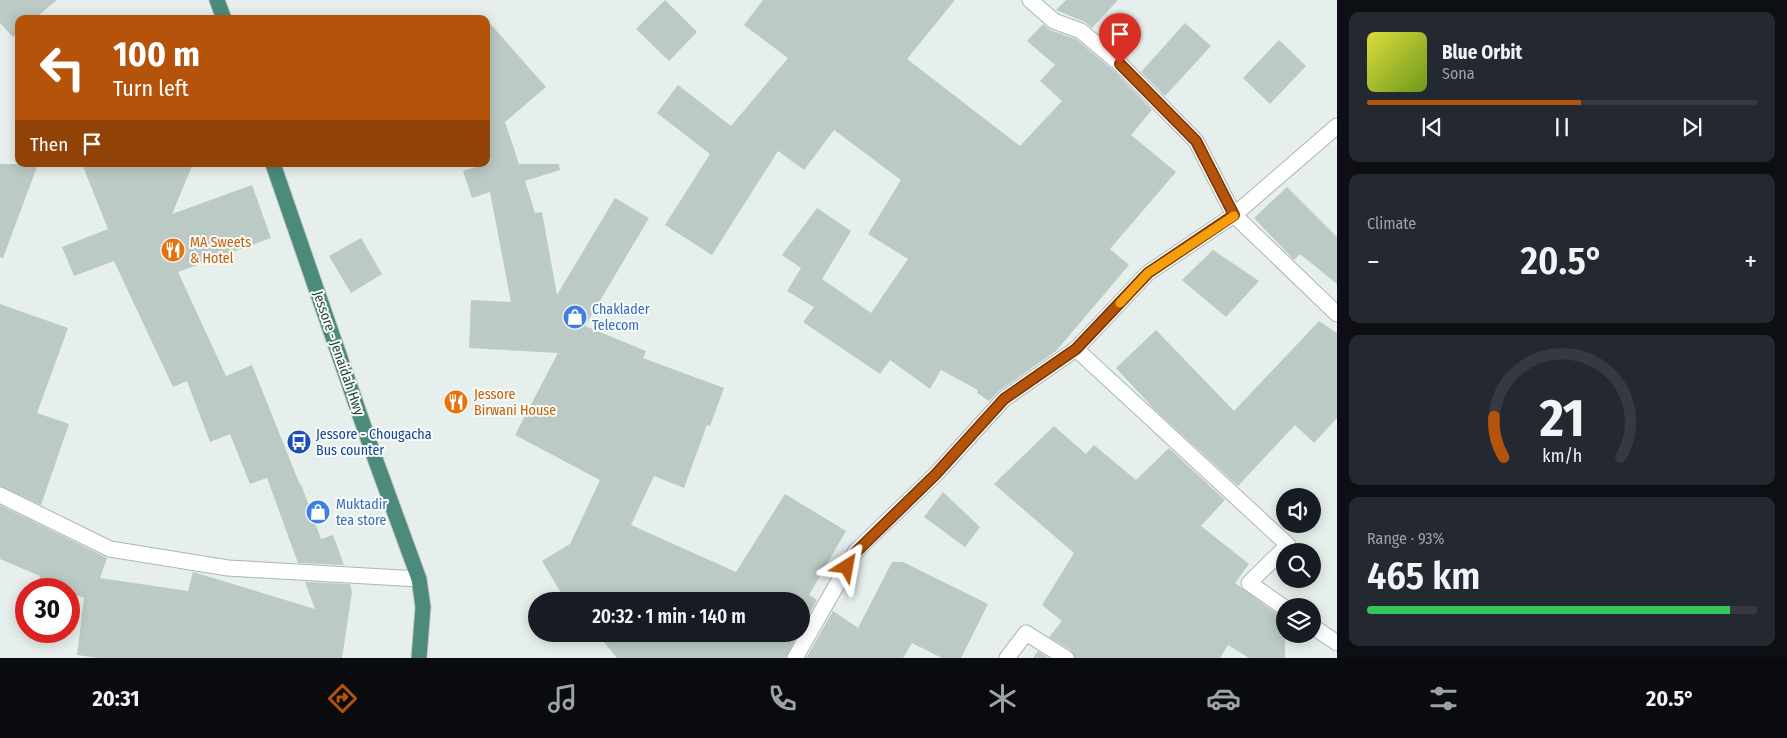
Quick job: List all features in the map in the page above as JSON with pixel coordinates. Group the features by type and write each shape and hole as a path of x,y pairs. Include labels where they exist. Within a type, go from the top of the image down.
{"highway":[{"path":"217,0 223,15"},
{"name":"Jessore - Jenaidah Hwy","path":"274,167 373,453 419,579 422,607 419,658"}],"street":[{"path":"1030,0 1054,21 1081,31 1120,64 1196,141 1234,215 1337,314"},
{"path":"795,658 856,552 936,474 1004,399 1076,349 1148,273 1234,215 1337,126"},
{"path":"1076,349 1288,545 1249,584 1276,602"},
{"path":"0,494 110,548 228,568 419,579"},
{"path":"1321,632 1337,643"},
{"path":"1007,658 1026,633 1066,658"}],"building":[{"path":"0,0 57,0 39,15 15,15 15,35 13,37 0,23"},
{"path":"665,0 697,32 669,61 636,29"},
{"path":"763,0 955,0 907,59 1020,146 1062,101 1040,81 1055,65 1027,41 1043,24 1050,30 1076,39 1115,72 1152,110 1131,135 1176,172 1110,249 1129,265 1056,351 999,391 989,401 977,393 978,390 941,370 930,389 890,360 880,374 803,322 814,307 787,291 801,268 782,255 817,208 851,231 822,279 871,313 908,259 868,234 901,180 834,130 804,170 778,151 712,255 665,225 710,154 657,113 678,85 731,126 788,58 744,25"},
{"path":"1066,0 1118,0 1092,28 1085,22 1056,10"},
{"path":"1185,23 1211,46 1165,96 1141,72"},
{"path":"490,24 546,87 505,122 519,164 559,164 560,170 525,181 535,213 542,212 557,295 615,198 649,218 585,326 646,351 643,358 724,388 710,426 707,425 684,488 654,476 631,525 736,572 785,494 846,531 810,593 561,592 542,561 570,544 600,480 515,435 558,353 469,348 471,300 511,302 490,192 472,198 463,171 476,167 490,167"},
{"path":"1279,40 1306,66 1270,104 1243,78"},
{"path":"0,164 15,164 15,167 37,167 3,258 0,257"},
{"path":"83,167 192,167 172,214 252,185 271,238 178,272 226,376 252,365 301,484 321,539 333,535 344,565 298,563 267,478 250,484 230,434 210,442 187,381 173,387 114,261 74,276 62,247 108,229"},
{"path":"1287,187 1337,237 1337,284 1300,254 1294,260 1254,218"},
{"path":"361,238 382,274 351,293 329,256"},
{"path":"1213,250 1259,281 1226,317 1182,280"},
{"path":"0,304 68,328 37,413 69,424 41,505 0,486"},
{"path":"1319,321 1337,333 1337,418 1314,443 1295,425 1238,486 1155,410 1116,368 1156,330 1234,411"},
{"path":"1054,426 1086,454 1094,445 1136,480 1169,448 1225,500 1201,526 1249,564 1235,583 1276,613 1276,643 1285,643 1285,658 1249,658 1228,645 1220,658 1075,658 1071,650 1049,637 1062,621 1042,605 1074,553 994,484"},
{"path":"943,492 980,527 965,547 924,517"},
{"path":"0,505 107,558 100,578 188,591 193,572 315,609 305,582 350,584 352,592 342,658 98,658 77,655 80,643 84,598 80,596 80,578 39,578 40,576 0,559"},
{"path":"892,562 903,562 988,604 961,658 942,658 912,643 903,658 806,658 833,611 858,628"},
{"path":"810,596 817,600 810,612"},
{"path":"604,642 794,642 786,658 617,658"},
{"path":"1038,651 1048,658 1033,658"}],"slow traffic":[{"path":"1120,303 1148,273 1234,216"}],"place":[{"name":"MA Sweets & Hotel","path":"173,250"},
{"name":"Chaklader Telecom","path":"575,317"},
{"name":"Jessore Birwani House","path":"456,402"},
{"name":"Jessore - Chougacha Bus counter","path":"299,442"},
{"name":"Muktadir tea store","path":"318,512"}],"route":[{"path":"847,567 856,552 936,474 1004,399 1076,349 1148,273 1234,215 1196,141 1120,64"}]}
